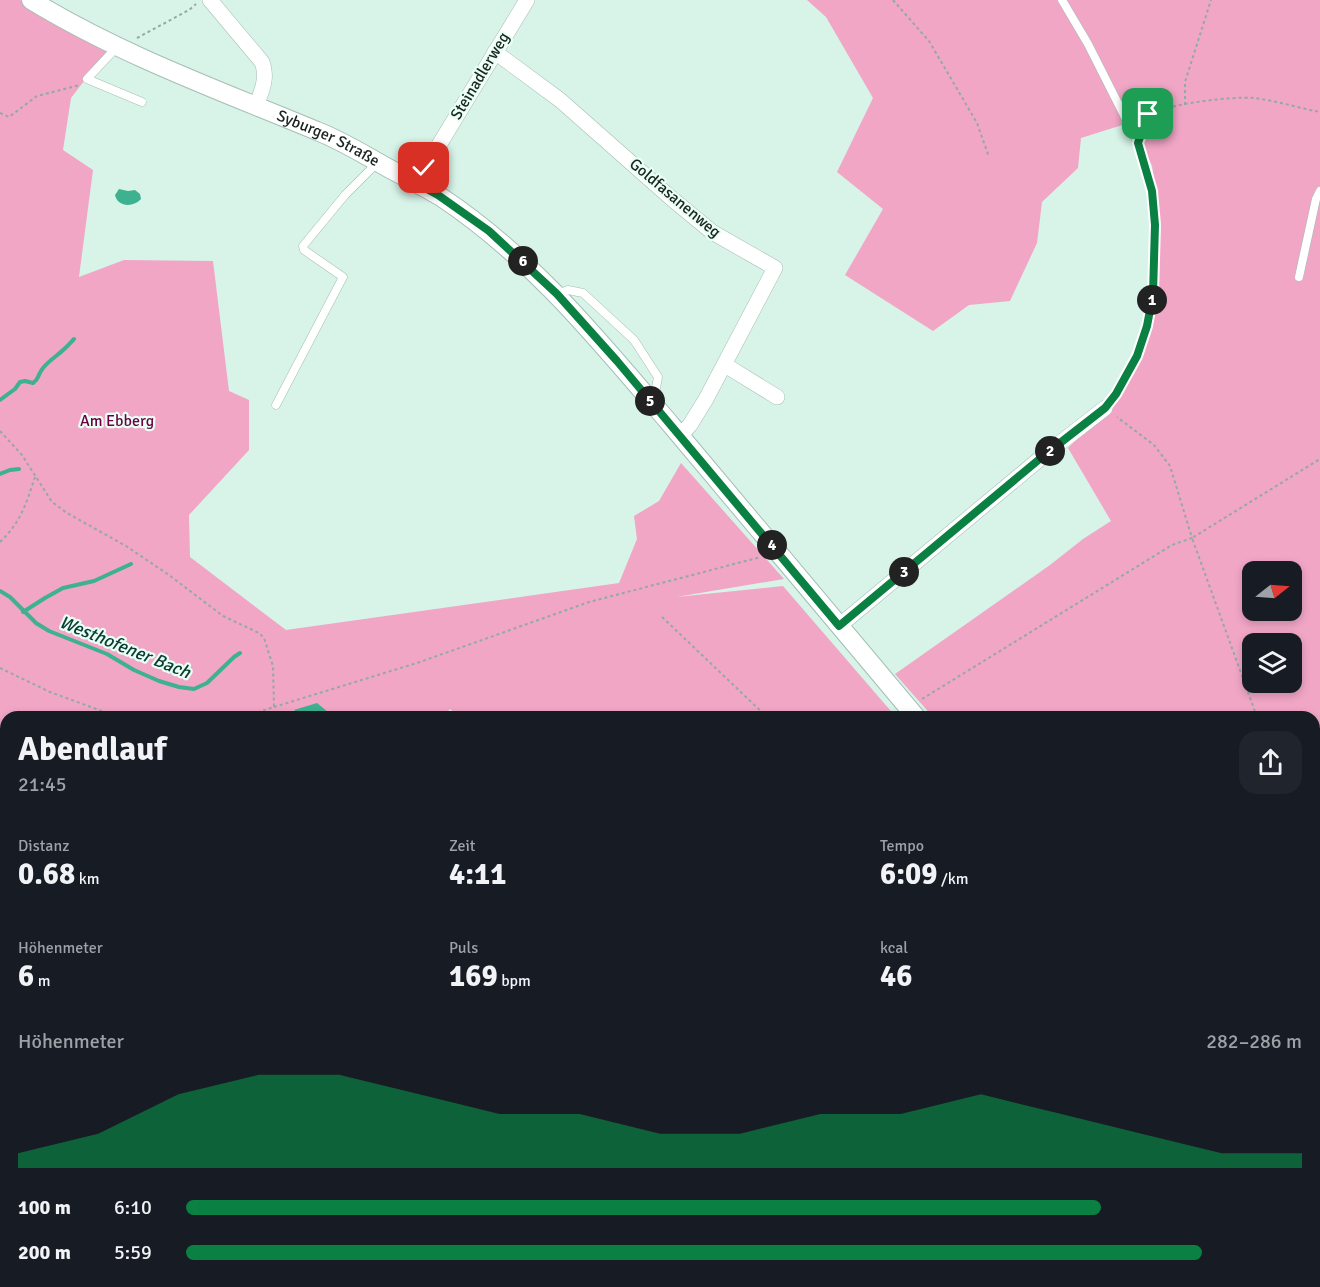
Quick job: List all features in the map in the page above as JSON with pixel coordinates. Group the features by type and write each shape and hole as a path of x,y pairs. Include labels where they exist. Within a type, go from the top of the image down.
{"street":[{"name":"Syburger Straße","path":"31,0 117,47 319,132 438,195 489,231 557,294 590,330 912,711"},
{"path":"210,0 262,62 265,71 262,90 256,106"},
{"name":"Steinadlerweg","path":"416,183 527,0"},
{"name":"Goldfasanenweg","path":"495,52 560,100 712,232 775,268 725,365 690,425 680,435"},
{"path":"725,365 777,397"},
{"path":"839,626 1042,457 1105,408"}],"lane":[{"path":"1062,0 1088,44 1138,143 1152,191 1155,225 1153,294 1147,326 1137,356 1116,394 1105,408"},
{"path":"117,47 87,79 142,102"},
{"path":"276,405 343,277 304,250 303,246 345,195 378,162"},
{"path":"1299,277 1316,199 1320,191"},
{"path":"557,294 568,290 583,293 634,340 658,376 656,388 649,399"}],"path":[{"path":"117,47 129,44 189,10 201,0"},
{"path":"893,0 929,41 977,123 989,157"},
{"path":"1185,105 1185,82 1211,0"},
{"path":"0,113 9,117 38,96 80,85 87,79"},
{"path":"1138,143 1148,114 1185,105 1223,99 1255,98 1320,112"},
{"path":"1105,408 1154,445 1170,466 1192,538 1255,711"},
{"path":"0,431 22,455 52,502 126,546 223,616 260,633 264,638 273,666 273,707"},
{"path":"915,711 1172,545 1192,538 1320,459"},
{"path":"0,542 12,531 24,511 36,476"},
{"path":"261,711 420,662 589,602 779,553"},
{"path":"662,617 761,711"},
{"path":"0,668 50,692 102,711"}],"green space":[{"name":"Am Ebberg","path":"0,0 20,0 107,51 71,98 63,150 93,170 79,277 124,260 213,261 229,391 249,400 249,450 189,515 190,557 286,630 619,583 637,539 634,516 659,501 681,463 784,579 676,597 783,586 891,711 452,711 450,709 448,711 0,711"},
{"path":"807,0 1320,0 1320,711 928,711 895,674 1111,521 1068,448 1120,397 1141,359 1151,328 1157,295 1159,213 1152,166 1132,122 1081,138 1078,168 1042,202 1037,243 1010,301 969,305 933,331 845,275 883,209 837,172 873,98 826,17"}],"shaded area":[{"path":"119,189 135,190 140,194 141,199 130,205 123,204 115,195"},
{"path":"317,703 327,711 295,711"}],"waterway":[{"path":"0,400 15,389 20,382 35,382 45,365 74,339"},
{"path":"0,474 19,469"},
{"path":"23,612 63,588 94,581 131,564"},
{"name":"Westhofener Bach","path":"0,591 10,597 36,623 49,631 107,654 159,681 179,687 194,689 207,683 240,653"}],"route":[{"path":"424,168 416,183 438,195 489,231 557,294 617,361 839,626 1042,457 1105,408 1116,394 1137,356 1147,326 1153,294 1155,225 1152,191 1138,143 1148,114"}]}
